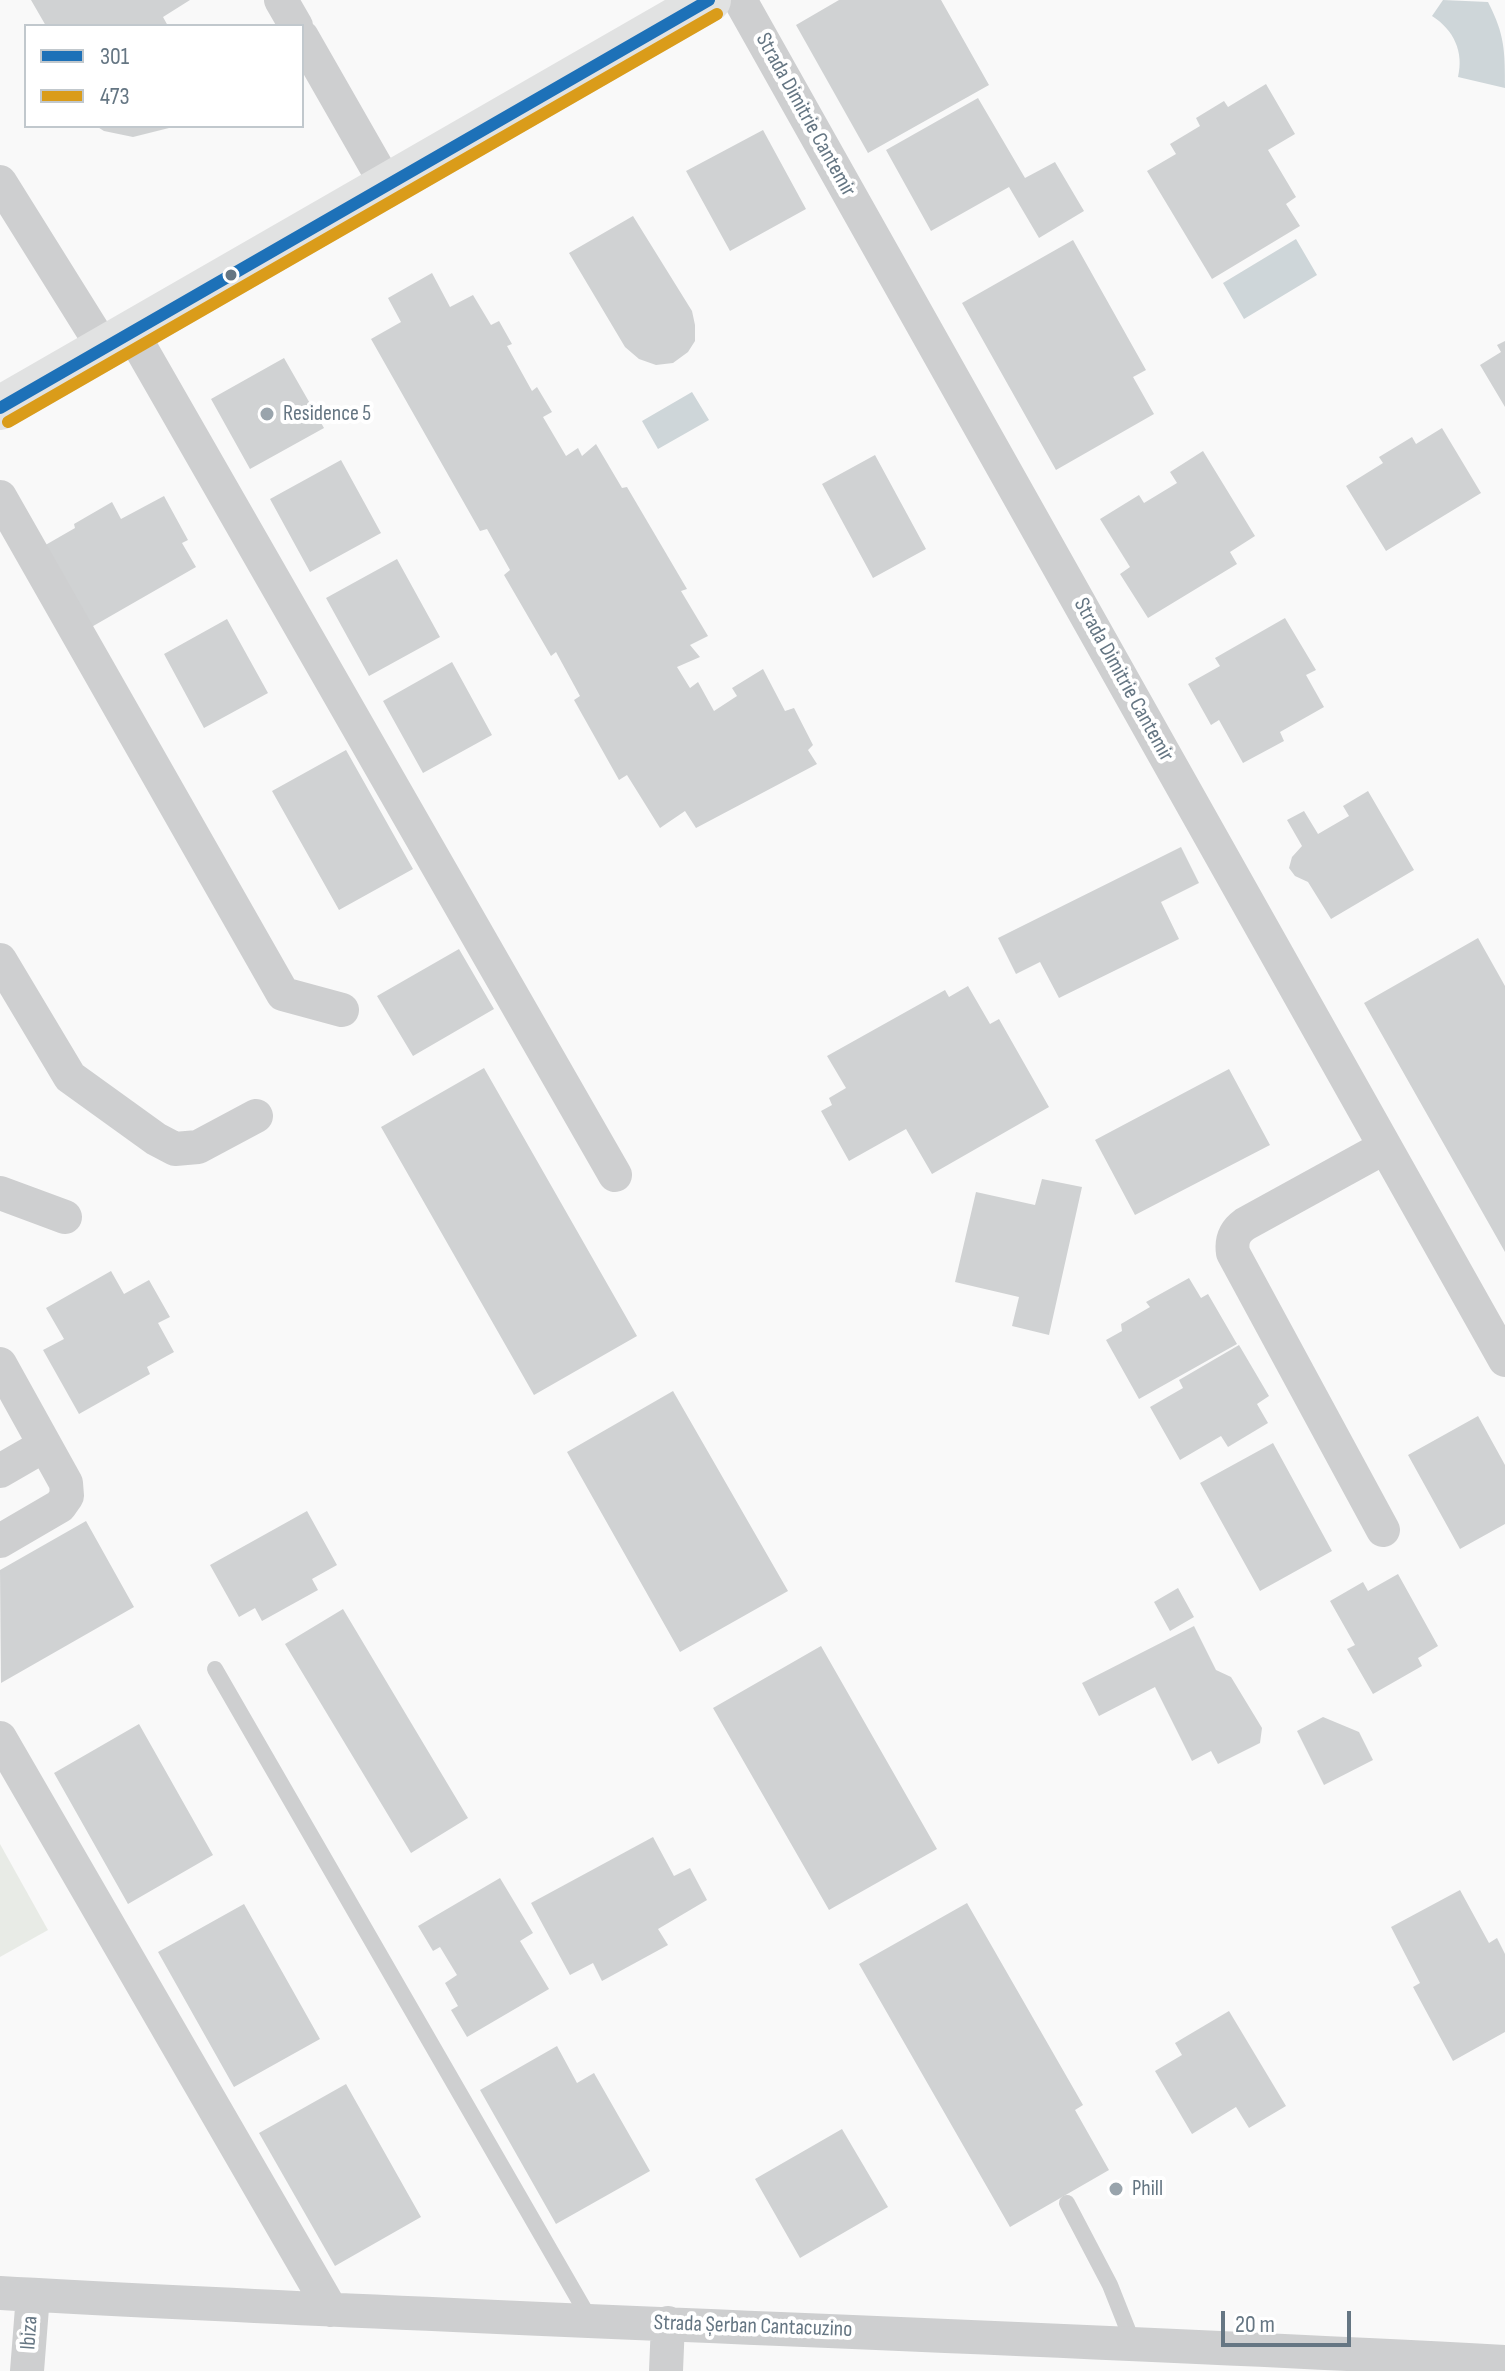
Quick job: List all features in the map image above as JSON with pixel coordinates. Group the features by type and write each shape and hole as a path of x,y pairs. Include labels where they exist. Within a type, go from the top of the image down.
{"street":[{"path":"281,0 295,24"},
{"path":"0,408 709,0"},
{"name":"Strada Dimitrie Cantemir","path":"740,0 1505,1360"},
{"path":"304,40 386,184"},
{"path":"0,182 117,339 615,1175"},
{"path":"0,497 283,994 342,1010"},
{"path":"0,960 70,1077 156,1139 175,1149 198,1147 256,1116"},
{"path":"1383,1530 1233,1253 1231,1244 1233,1235 1245,1224 1385,1147"},
{"path":"0,1193 65,1217"},
{"path":"0,1364 66,1483 67,1496 60,1506 0,1541"},
{"path":"0,1471 45,1445"},
{"path":"0,1738 331,2310"},
{"name":"Strada Șerban Cantacuzino","path":"16,2294 1133,2343 1185,2358 1505,2362"},
{"name":"Ibiza","path":"16,2294 27,2371"},
{"path":"666,2371 668,2323"}],"lane":[{"path":"215,1669 591,2321"},
{"path":"1067,2203 1110,2285 1133,2343"}],"shaded area":[{"path":"1443,0 1488,2 1503,44 1505,88 1458,77 1460,59 1456,42 1432,16"},
{"path":"1296,239 1317,275 1244,319 1223,283"},
{"path":"692,392 709,420 658,449 642,421"},
{"path":"0,1844 48,1930 0,1957"}],"building":[{"path":"31,0 190,0 163,17 167,24 45,24"},
{"path":"839,0 941,0 989,85 868,153 796,25"},
{"path":"1266,84 1295,134 1268,150 1296,197 1286,204 1300,226 1212,279 1147,171 1176,154 1170,144 1200,126 1196,118 1224,101 1228,107"},
{"path":"978,98 1025,178 1055,162 1084,211 1039,238 1009,187 931,231 886,150"},
{"path":"99,128 169,128 133,137"},
{"path":"763,130 806,209 730,251 686,171"},
{"path":"633,216 692,311 695,341 688,352 673,363 656,365 639,359 625,347 569,253"},
{"path":"1073,240 1146,370 1133,377 1154,414 1056,470 962,303"},
{"path":"432,273 450,307 473,295 491,325 499,321 512,344 507,346 532,391 537,387 552,412 543,417 566,456 578,448 582,456 596,444 622,488 627,487 687,589 681,591 708,636 690,645 700,657 677,667 690,688 698,682 714,711 737,696 732,688 763,669 785,711 794,708 813,745 808,750 817,764 696,828 685,811 660,828 627,775 619,780 574,700 580,696 556,652 551,656 504,575 510,570 487,529 480,531 371,339 401,322 388,298"},
{"path":"1505,341 1505,407 1480,365 1501,352 1497,345"},
{"name":"Residence 5","path":"284,358 324,428 250,469 211,399"},
{"path":"1442,428 1481,493 1386,551 1346,486 1383,463 1379,457 1412,437 1416,444"},
{"path":"1203,451 1255,536 1230,552 1237,564 1148,618 1120,574 1130,567 1100,519 1139,495 1144,503 1177,483 1170,472"},
{"path":"875,455 926,549 873,578 822,484"},
{"path":"341,460 381,533 310,572 270,499"},
{"path":"164,496 188,540 182,543 196,567 88,629 42,547 112,502 121,519"},
{"path":"397,559 440,637 369,676 326,598"},
{"path":"1285,618 1316,670 1306,675 1324,707 1280,732 1284,741 1243,763 1219,720 1211,725 1188,684 1220,666 1215,658"},
{"path":"227,619 268,693 204,728 164,654"},
{"path":"452,662 492,735 423,773 383,701"},
{"path":"346,750 413,869 339,910 272,791"},
{"path":"1368,791 1414,870 1331,919 1308,882 1295,876 1289,868 1292,857 1302,846 1287,820 1304,811 1318,834 1349,816 1343,806"},
{"path":"1181,847 1199,883 1161,902 1179,939 1059,998 1040,962 1016,974 998,938"},
{"path":"1478,938 1505,986 1505,1252 1364,1003"},
{"path":"459,949 494,1009 413,1056 377,996"},
{"path":"968,986 990,1024 999,1019 1049,1107 932,1174 906,1129 849,1161 821,1111 832,1105 829,1098 846,1088 827,1056 945,990 949,997"},
{"path":"484,1068 637,1336 534,1395 381,1127"},
{"path":"1229,1069 1270,1145 1135,1215 1095,1140"},
{"path":"1042,1179 1082,1187 1049,1335 1012,1326 1019,1297 955,1282 976,1192 1035,1205"},
{"path":"111,1271 124,1294 149,1280 170,1317 158,1323 174,1352 147,1367 150,1374 79,1414 43,1350 64,1339 46,1308"},
{"path":"1189,1278 1201,1298 1208,1294 1237,1344 1139,1399 1106,1340 1122,1331 1121,1324 1150,1307 1146,1302"},
{"path":"1239,1345 1269,1396 1257,1404 1268,1423 1228,1447 1221,1436 1180,1460 1150,1407 1183,1388 1179,1380"},
{"path":"673,1391 788,1591 680,1652 567,1452"},
{"path":"1478,1416 1505,1465 1505,1524 1460,1549 1408,1455"},
{"path":"1273,1443 1332,1551 1260,1591 1200,1483"},
{"path":"307,1511 337,1565 312,1579 318,1590 262,1621 255,1608 239,1617 210,1565"},
{"path":"86,1521 134,1607 1,1683 0,1570"},
{"path":"1398,1574 1438,1646 1418,1658 1422,1666 1373,1694 1347,1649 1355,1645 1330,1601 1363,1582 1368,1591"},
{"path":"1178,1588 1194,1617 1170,1631 1154,1602"},
{"path":"343,1609 468,1818 411,1853 285,1644"},
{"path":"1194,1626 1216,1670 1231,1677 1262,1728 1260,1743 1218,1764 1211,1751 1192,1761 1155,1687 1099,1716 1082,1683"},
{"path":"821,1646 937,1849 829,1910 713,1708"},
{"path":"1323,1717 1359,1732 1373,1760 1324,1785 1297,1731"},
{"path":"139,1724 213,1855 128,1904 54,1773"},
{"path":"653,1837 674,1876 690,1868 707,1900 658,1929 668,1945 602,1981 593,1963 570,1975 531,1903"},
{"path":"500,1878 533,1933 520,1941 549,1989 467,2037 451,2010 458,2006 445,1983 457,1975 440,1947 433,1951 418,1926"},
{"path":"1460,1890 1489,1943 1497,1938 1505,1954 1505,2032 1453,2061 1413,1987 1420,1983 1391,1927"},
{"path":"967,1903 1083,2105 1075,2110 1109,2170 1010,2227 859,1964"},
{"path":"244,1904 320,2039 234,2087 158,1952"},
{"path":"1229,2011 1286,2106 1249,2128 1236,2107 1192,2134 1155,2071 1182,2055 1175,2043"},
{"path":"557,2046 577,2083 594,2073 650,2171 556,2224 480,2090"},
{"path":"346,2084 421,2217 335,2266 259,2133"},
{"path":"842,2129 888,2207 800,2258 755,2179"}],"transit line":[{"name":"301","path":"0,408 709,0"},
{"name":"473","path":"8,422 717,14"}],"place":[{"name":"Residence 5","path":"267,414"},
{"name":"Phill","path":"1116,2189"}]}
